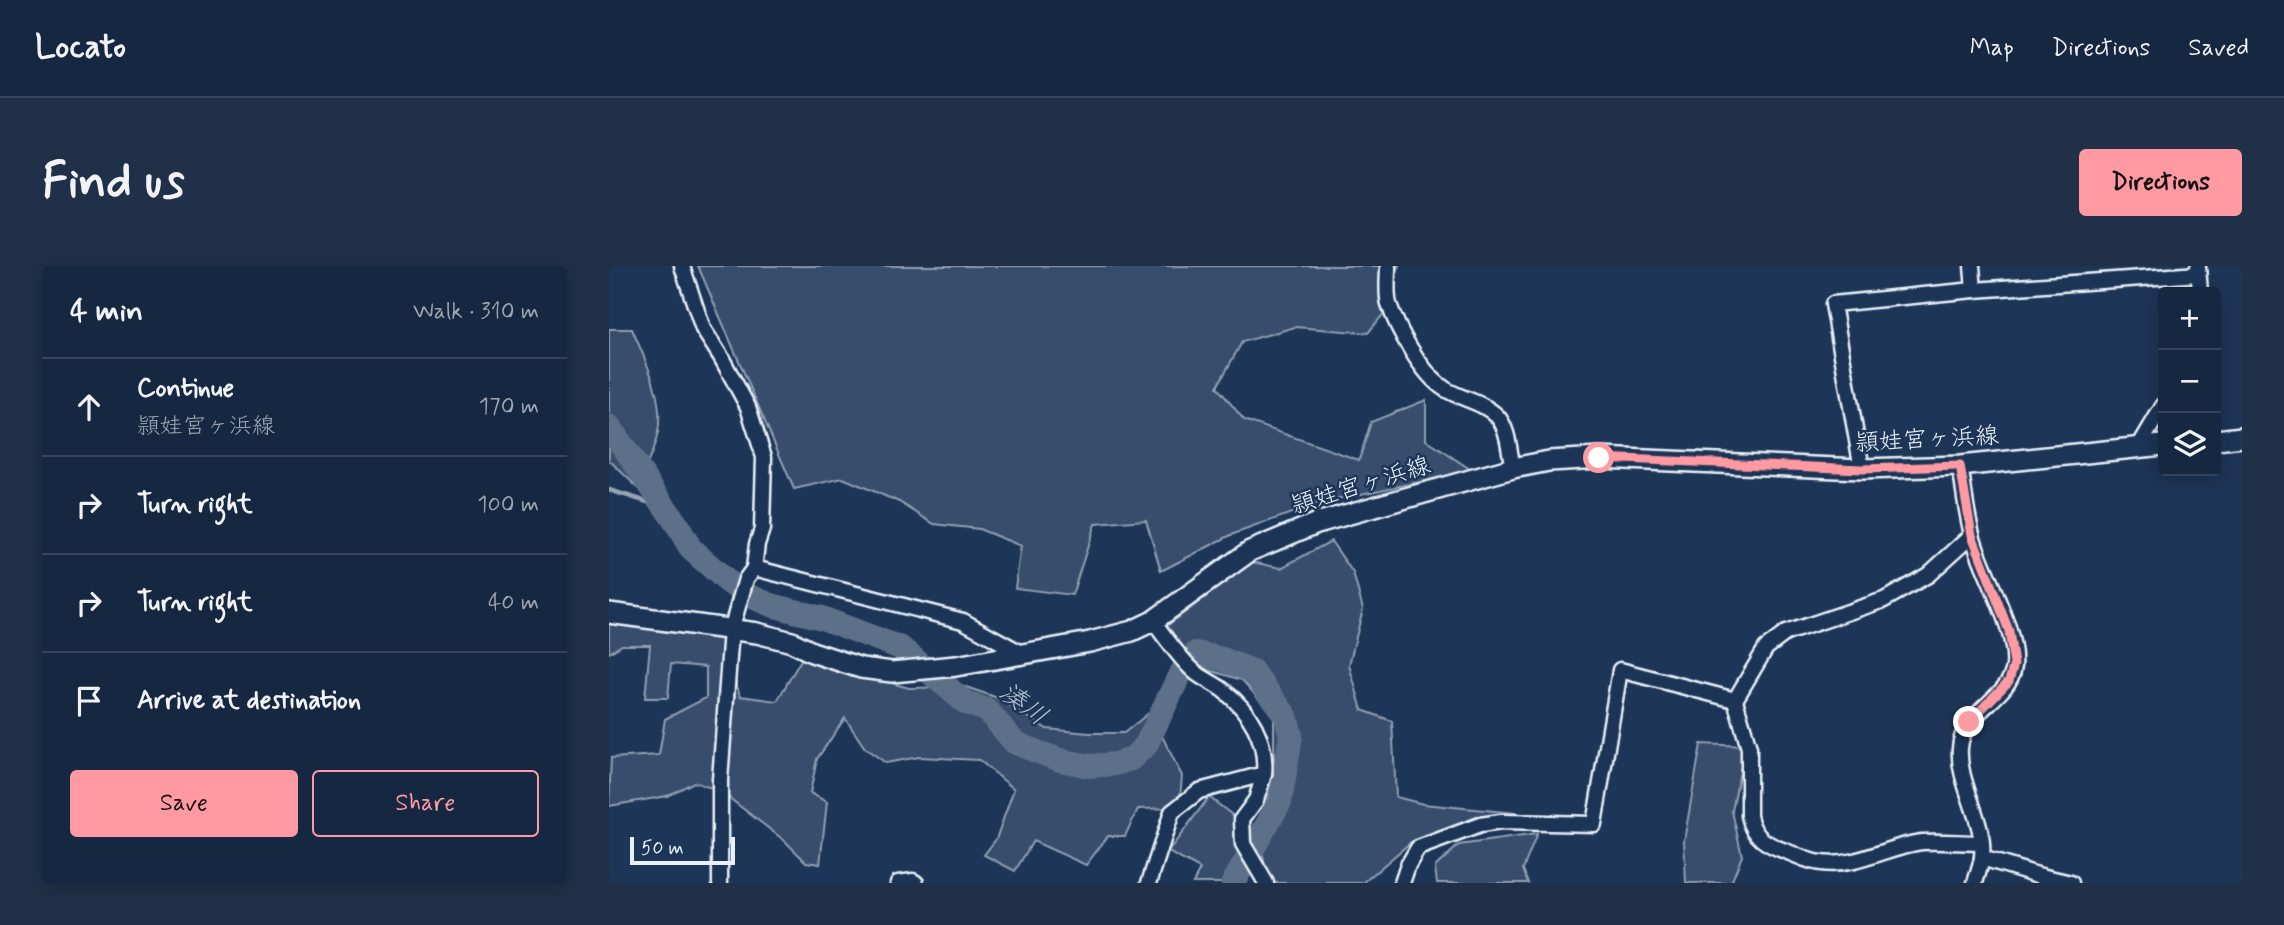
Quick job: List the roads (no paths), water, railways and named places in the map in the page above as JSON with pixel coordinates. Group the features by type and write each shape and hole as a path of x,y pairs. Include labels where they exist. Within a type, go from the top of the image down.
{"main road":[{"path":"2221,439 2242,437"},
{"name":"頴娃宮ヶ浜線","path":"609,613 757,633 792,642 862,668 892,672 956,666 1090,642 1132,631 1153,621 1250,551 1317,523 1513,468 1549,461 1599,458 1862,469 1960,466 2158,446"}],"street":[{"path":"682,266 703,329 747,407 764,457 763,515 750,574 731,630 720,780 720,883"},
{"path":"1388,266 1388,301 1402,334 1427,372 1444,389 1468,398 1497,416 1504,429 1513,468"},
{"path":"1972,266 1974,290"},
{"path":"1862,469 1833,304 2198,270"},
{"path":"2138,448 2159,413"},
{"path":"1960,466 1972,535 2009,631 2014,664 2009,681 1969,722 1961,735 1959,751 1981,850 1975,883"},
{"path":"1972,535 1927,575 1884,600 1786,633 1766,648 1735,700 1749,748 1749,817 1758,837 1766,844 1817,863 1829,864 1863,858 1921,842 1981,850 2041,876 2071,883"},
{"path":"750,574 951,617 1023,654"},
{"path":"1153,621 1196,673 1223,690 1243,709 1260,734 1266,755 1264,774 1257,800 1242,819 1243,844 1266,883"},
{"path":"1402,883 1408,864 1418,848 1480,825 1501,822 1594,824 1620,670 1735,700"},
{"path":"1149,883 1172,812 1199,791 1264,774"},
{"path":"898,883 916,883"}],"waterway":[{"name":"湊川","path":"609,426 691,549 727,581 745,594 771,605 822,618 901,648 966,703 987,710 1014,742 1035,751 1089,766 1115,764 1131,759 1146,745 1179,676 1196,653 1222,659 1252,671 1286,716 1291,736 1280,802 1233,883"},
{"path":"609,490 667,508"}]}
